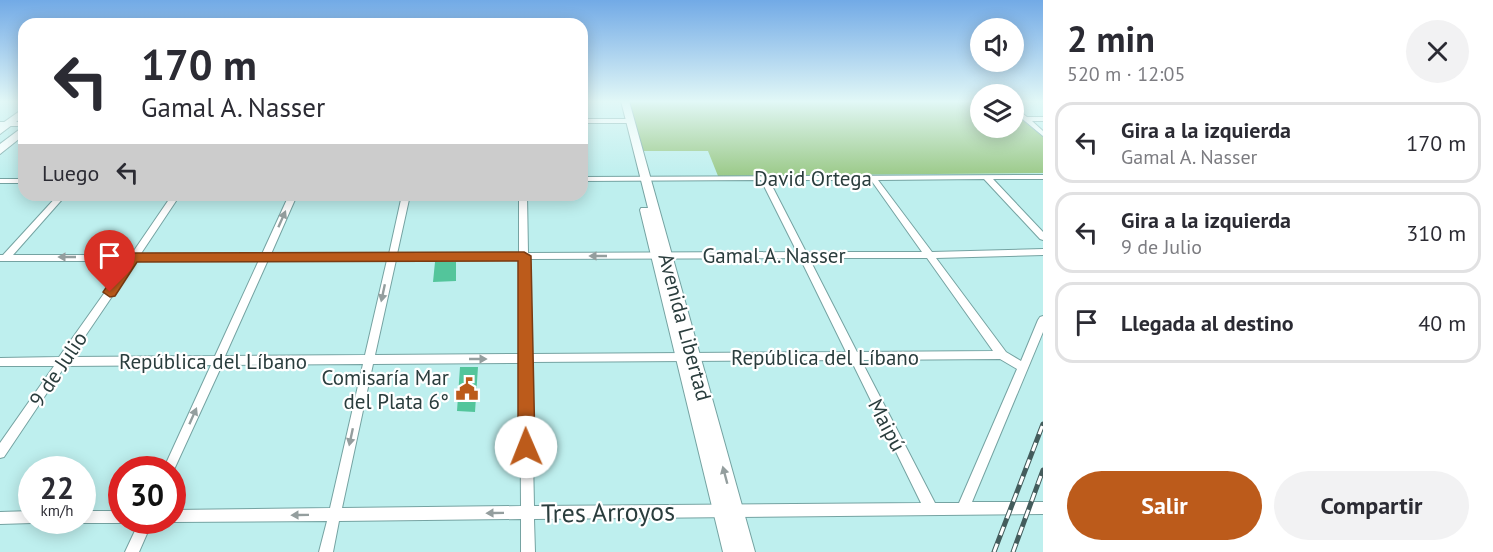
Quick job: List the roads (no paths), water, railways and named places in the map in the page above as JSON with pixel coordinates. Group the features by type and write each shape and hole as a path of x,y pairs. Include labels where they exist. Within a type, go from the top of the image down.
{"highway":[{"path":"0,141 12,127"},
{"path":"0,150 13,127"}],"main road":[{"name":"Avenida Libertad","path":"627,127 728,511 732,552"},
{"name":"Avenida Libertad","path":"728,511 746,552"}],"street":[{"name":"David Ortega","path":"588,179 1043,177"},
{"name":"Maipú","path":"764,178 852,357 931,509"},
{"path":"873,178 1002,355 1023,367"},
{"path":"987,178 1043,237"},
{"path":"0,182 18,181"},
{"path":"2,260 56,201"},
{"name":"9 de Julio","path":"0,453 172,201"},
{"path":"175,456 290,201"},
{"path":"326,552 405,201"},
{"path":"523,201 528,552"},
{"name":"Gamal A. Nasser","path":"2,260 134,257 930,255 1043,252"},
{"path":"963,509 1043,320"},
{"name":"República del Líbano","path":"0,362 1002,355"},
{"name":"Tres Arroyos","path":"186,516 1043,508"},
{"path":"0,518 18,518"},
{"path":"132,552 140,534"}],"railway":[{"path":"994,552 1043,424"},
{"path":"1013,552 1043,470"}],"place":[{"name":"Comisaría Mar del Plata 6°","path":"467,389"}]}
